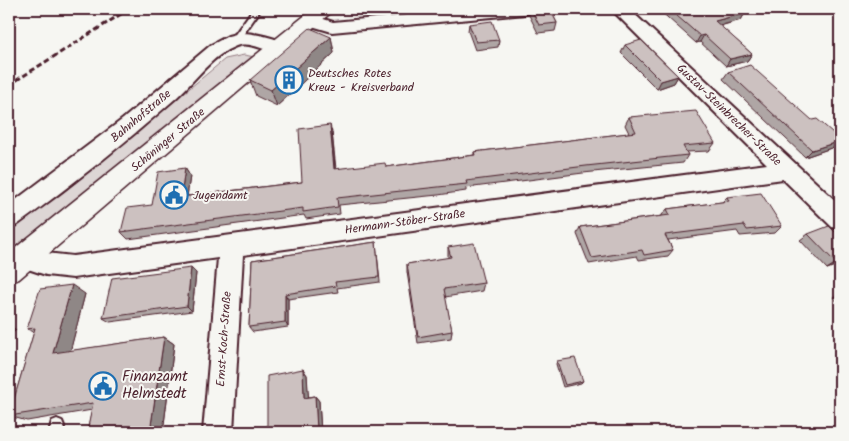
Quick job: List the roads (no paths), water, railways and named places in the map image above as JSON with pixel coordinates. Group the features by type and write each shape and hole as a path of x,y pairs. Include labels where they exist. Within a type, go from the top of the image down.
{"main road":[{"name":"Schöninger Straße","path":"17,263 318,14"}],"street":[{"path":"318,14 332,27 525,9"},
{"name":"Gustav-Steinbrecher-Straße","path":"619,9 840,220"},
{"path":"235,40 247,38 278,48"},
{"name":"Bahnhofstraße","path":"9,218 63,179 113,139 171,91 218,47 235,40"},
{"name":"Hermann-Stöber-Straße","path":"17,263 74,267 787,170"},
{"name":"Ernst-Koch-Straße","path":"218,432 231,246"}],"lane":[{"path":"235,40 257,9"}],"railway":[{"path":"9,85 129,9"}],"place":[{"name":"Deutsches Rotes Kreuz - Kreisverband","path":"289,80"},
{"name":"Jugendamt","path":"174,195"},
{"name":"Finanzamt Helmstedt","path":"103,386"}]}
